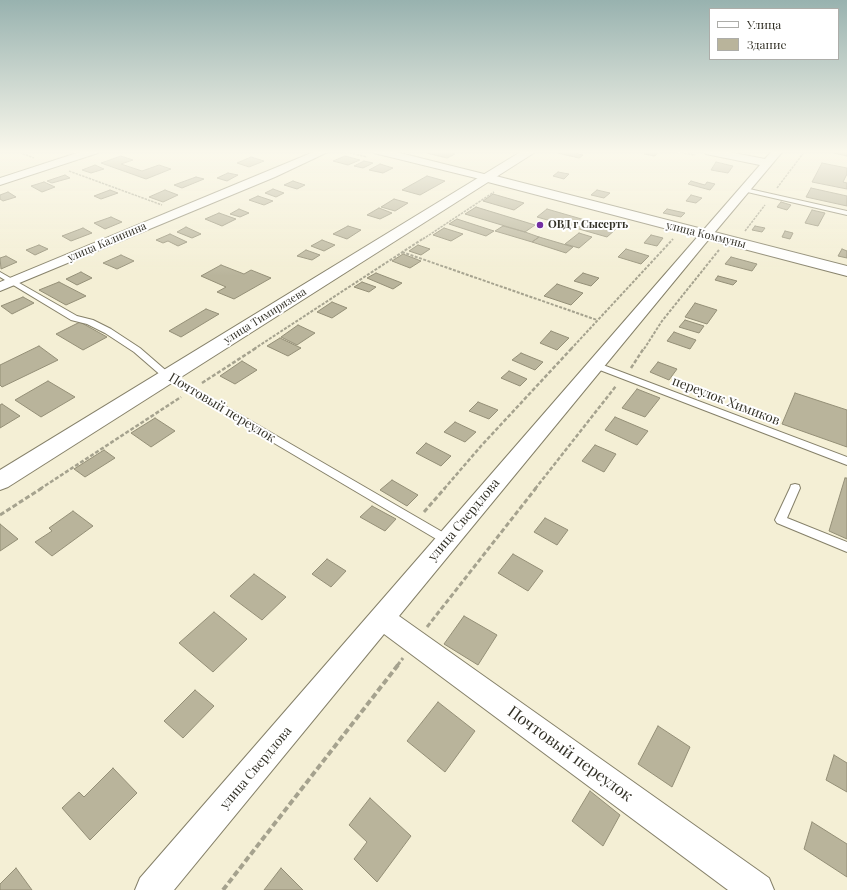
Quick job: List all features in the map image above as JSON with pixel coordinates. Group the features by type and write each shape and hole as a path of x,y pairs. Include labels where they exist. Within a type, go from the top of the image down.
{"main road":[{"name":"улица Тимирязева","path":"0,481 464,193"},
{"name":"улица Коммуны","path":"544,193 847,271"}],"street":[{"name":"улица Калинина","path":"0,287 228,193"},
{"name":"улица Свердлова","path":"152,890 595,365 743,193"},
{"name":"Почтовый переулок","path":"382,618 757,890"}],"lane":[{"path":"756,193 847,213"},
{"name":"Почтовый переулок","path":"0,274 74,318 90,322 108,331 137,350 167,376 447,540"},
{"name":"переулок Химиков","path":"595,365 847,461"},
{"path":"795,488 781,520 847,547"}],"path":[{"path":"127,193 180,212"},
{"path":"0,515 494,193"},
{"path":"624,376 641,354 662,321 721,248 733,242 742,235 775,193"},
{"path":"416,522 481,446 676,236"},
{"path":"402,252 597,320"}],"building":[{"path":"9,193 16,197 3,201 0,199 0,195"},
{"path":"103,193 118,193 101,199 94,196"},
{"path":"159,193 172,193 178,195 163,202 149,197"},
{"path":"265,193 283,193 284,193 276,197"},
{"path":"411,193 424,193 420,195"},
{"path":"594,193 610,193 604,198 591,195"},
{"path":"808,193 831,193 847,196 847,206 806,197"},
{"path":"493,194 524,203 514,210 483,201"},
{"path":"691,195 702,198 696,203 686,201"},
{"path":"258,196 273,201 264,205 249,200"},
{"path":"394,199 408,203 395,211 381,207"},
{"path":"781,202 791,205 787,210 777,207"},
{"path":"476,207 535,225 525,232 465,214"},
{"path":"379,208 392,213 380,219 367,215"},
{"path":"239,209 249,213 240,217 230,214"},
{"path":"547,209 616,229 607,237 537,217"},
{"path":"667,209 685,213 681,217 663,213"},
{"path":"812,210 825,213 818,226 805,223"},
{"path":"219,213 236,219 222,226 205,219"},
{"path":"111,217 122,222 105,229 94,223"},
{"path":"457,219 494,231 486,236 449,224"},
{"path":"348,226 361,230 347,239 333,234"},
{"path":"503,226 539,237 532,242 495,231"},
{"path":"755,226 765,228 762,232 752,230"},
{"path":"186,227 201,234 192,238 177,232"},
{"path":"83,228 92,233 71,241 62,236"},
{"path":"444,228 463,234 451,241 433,235"},
{"path":"785,231 793,233 790,239 782,237"},
{"path":"579,233 592,237 579,248 565,244"},
{"path":"170,234 187,242 178,246 168,241 163,243 156,240"},
{"path":"651,235 663,238 657,246 644,243"},
{"path":"539,237 573,247 566,253 532,242"},
{"path":"322,240 335,245 324,251 311,246"},
{"path":"39,245 48,249 35,255 26,250"},
{"path":"418,245 430,249 421,255 409,251"},
{"path":"626,249 649,256 641,264 618,257"},
{"path":"842,249 847,251 847,258 838,256"},
{"path":"306,250 320,255 312,260 297,256"},
{"path":"403,254 421,261 410,268 392,261"},
{"path":"121,255 134,261 117,269 103,263"},
{"path":"6,256 17,262 1,269 0,258"},
{"path":"731,257 757,264 752,271 725,264"},
{"path":"221,265 244,274 251,270 271,278 234,299 217,292 226,287 201,276"},
{"path":"81,272 92,278 77,285 66,279"},
{"path":"376,273 402,283 393,289 367,278"},
{"path":"583,273 599,278 591,286 574,281"},
{"path":"718,276 737,281 733,285 715,280"},
{"path":"59,282 86,296 66,305 39,290"},
{"path":"362,282 376,287 369,292 354,287"},
{"path":"557,284 583,293 571,305 544,296"},
{"path":"23,297 34,303 12,314 1,306"},
{"path":"332,302 347,308 332,318 317,312"},
{"path":"695,303 717,310 707,324 685,317"},
{"path":"206,309 219,314 181,337 169,331"},
{"path":"685,320 704,326 699,333 679,327"},
{"path":"80,322 107,337 83,350 56,334"},
{"path":"298,325 315,333 297,345 281,337"},
{"path":"551,331 569,338 557,350 540,343"},
{"path":"674,332 696,340 690,349 667,341"},
{"path":"280,338 301,348 288,356 267,346"},
{"path":"39,346 58,360 2,387 0,385 0,365"},
{"path":"521,353 543,362 535,370 512,360"},
{"path":"242,361 257,370 235,384 220,376"},
{"path":"658,362 677,369 669,380 650,372"},
{"path":"509,371 527,379 520,386 501,378"},
{"path":"48,381 75,397 41,417 15,400"},
{"path":"637,389 660,398 645,417 622,408"},
{"path":"795,393 847,410 847,447 782,424"},
{"path":"478,402 498,410 489,419 469,411"},
{"path":"2,404 20,416 0,428 0,405"},
{"path":"615,417 648,431 637,445 605,430"},
{"path":"155,418 175,431 151,447 131,433"},
{"path":"455,422 476,432 465,442 444,432"},
{"path":"426,443 451,456 441,466 416,453"},
{"path":"595,445 616,454 604,472 582,461"},
{"path":"104,450 115,458 85,477 74,469"},
{"path":"845,478 847,478 847,539 829,531"},
{"path":"392,480 418,495 407,506 380,490"},
{"path":"372,506 396,519 385,531 360,517"},
{"path":"73,511 93,526 52,556 35,542 52,531 49,528"},
{"path":"545,518 568,530 557,545 534,532"},
{"path":"0,524 18,539 0,551"},
{"path":"513,554 543,571 528,591 498,573"},
{"path":"327,559 346,571 331,587 312,574"},
{"path":"254,574 286,597 262,620 230,596"},
{"path":"214,612 247,639 213,672 179,643"},
{"path":"464,616 497,635 478,665 444,644"},
{"path":"195,690 214,706 183,738 164,721"},
{"path":"438,702 475,731 445,772 407,741"},
{"path":"658,726 690,747 672,787 638,764"},
{"path":"834,755 847,763 847,792 826,780"},
{"path":"113,768 137,793 90,840 62,808 79,792 84,797"},
{"path":"590,791 620,815 603,846 572,821"},
{"path":"370,798 411,836 377,882 354,859 367,842 349,825"},
{"path":"812,822 847,844 847,877 804,849"},
{"path":"16,868 32,890 0,890 0,884"},
{"path":"281,868 303,890 264,890"}],"place":[{"name":"ОВД г Сысерть","path":"540,225"}]}
